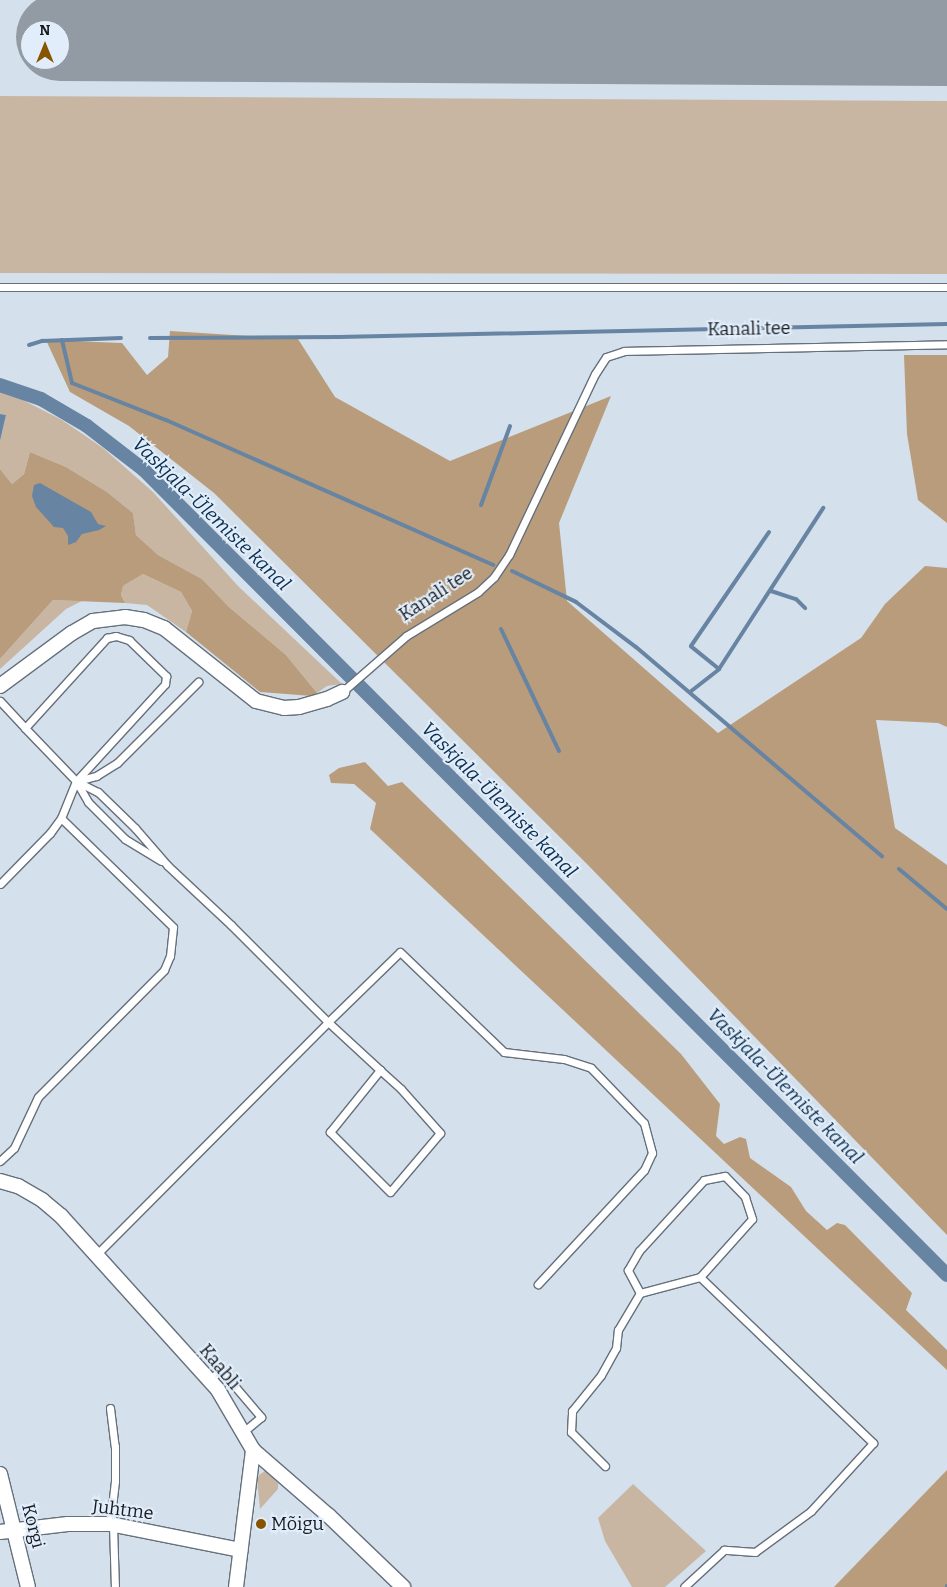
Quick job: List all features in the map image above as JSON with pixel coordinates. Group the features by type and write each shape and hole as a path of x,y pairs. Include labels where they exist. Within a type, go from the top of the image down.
{"street":[{"name":"Kanali tee","path":"0,686 72,633 93,621 125,617 144,620 164,628 256,701 284,708 299,707 327,700 342,692"},
{"name":"Kaabli","path":"0,1181 18,1186 42,1200 62,1216 208,1380 234,1414 253,1450 329,1516 403,1587"},
{"path":"236,1587 253,1450"},
{"name":"Korgi","path":"0,1474 28,1587"},
{"name":"Juhtme","path":"0,1532 68,1524 111,1525 240,1550"}],"lane":[{"path":"0,287 947,287"},
{"name":"Kanali tee","path":"342,692 406,636 478,592 494,577 510,555 595,374 606,357 624,350 947,344"},
{"path":"0,884 50,833 61,818 76,781 165,684 166,676 129,640 116,636 107,638 25,728"},
{"path":"76,781 96,776 117,763 198,682"},
{"path":"0,701 76,781 88,802 124,839 168,866"},
{"path":"76,781 98,792 135,828 168,866 231,925 328,1022 401,1089 440,1133 390,1192 330,1132 380,1070"},
{"path":"0,1161 14,1148 38,1097 164,970 170,956 173,927 61,818"},
{"path":"96,1254 400,952 504,1052 564,1059 591,1068 644,1123 652,1153 644,1170 538,1284"},
{"path":"605,1466 571,1432 572,1410 601,1375 616,1348 618,1330 640,1293 700,1277 752,1219 745,1197 725,1176 704,1180 639,1251 628,1270 640,1293"},
{"path":"684,1587 724,1550 755,1552 811,1511 873,1443 700,1277"},
{"path":"208,1380 221,1370 261,1417 243,1432"},
{"path":"110,1408 115,1446 115,1481 111,1525 115,1587"}],"shaded area":[{"path":"0,96 947,101 947,274 0,273"},
{"path":"170,331 298,339 335,397 450,461 611,396 559,523 567,601 718,733 861,638 885,604 925,566 947,568 947,727 938,723 876,720 895,828 947,865 947,1235 587,864 214,493 129,426 70,392 46,340 122,343 147,375 168,357"},
{"path":"904,355 947,355 947,523 918,500 907,434"},
{"path":"0,391 15,396 62,420 103,448 153,492 238,586 342,684 327,686 317,693 286,655 229,607 202,579 158,555 136,535 133,513 107,492 66,467 30,452 24,474 12,484 0,469 0,441 6,415 0,414"},
{"path":"30,452 66,467 107,492 133,513 136,535 158,555 202,579 229,607 286,655 317,693 312,696 260,692 186,632 192,611 181,592 143,574 123,586 121,595 125,603 53,600 0,659 0,469 12,484 24,474"},
{"path":"143,574 181,592 192,611 186,632 147,605 125,603 121,595 123,586"},
{"path":"53,600 82,601 66,609 0,669 0,659"},
{"path":"365,762 388,786 402,782 681,1054 720,1104 716,1136 724,1144 740,1137 746,1139 750,1158 791,1187 806,1211 827,1230 837,1223 845,1225 912,1293 906,1310 947,1350 947,1370 370,829 376,803 354,784 331,783 329,775 339,768"},
{"path":"947,1470 947,1587 834,1587"},
{"path":"265,1471 278,1483 278,1489 260,1509 257,1479"},
{"path":"633,1484 706,1551 665,1587 632,1587 605,1541 598,1518"}],"water":[{"path":"0,414 6,415 0,441"},
{"path":"40,483 91,512 98,524 106,526 99,530 82,534 76,542 68,545 68,536 63,528 54,527 36,507 32,496 34,485"}],"waterway":[{"path":"150,338 339,337 947,324"},
{"path":"29,345 42,341 121,338"},
{"path":"62,340 72,383 166,420 493,565"},
{"name":"Vaskjala-Ülemiste kanal","path":"0,385 41,399 87,426 144,470 947,1275"},
{"path":"481,505 510,426"},
{"path":"690,692 719,669 823,508"},
{"path":"719,669 691,646 769,532"},
{"path":"512,571 576,602 636,647 882,856"},
{"path":"771,591 796,599 805,608"},
{"path":"501,629 559,751"},
{"path":"899,869 947,909"}],"taxiway":[{"path":"493,40 529,30 554,9 559,0"},
{"path":"591,0 604,18 620,32 648,41"}],"runway":[{"path":"70,37 947,42"}],"place":[{"name":"Mõigu","path":"261,1524"}]}
